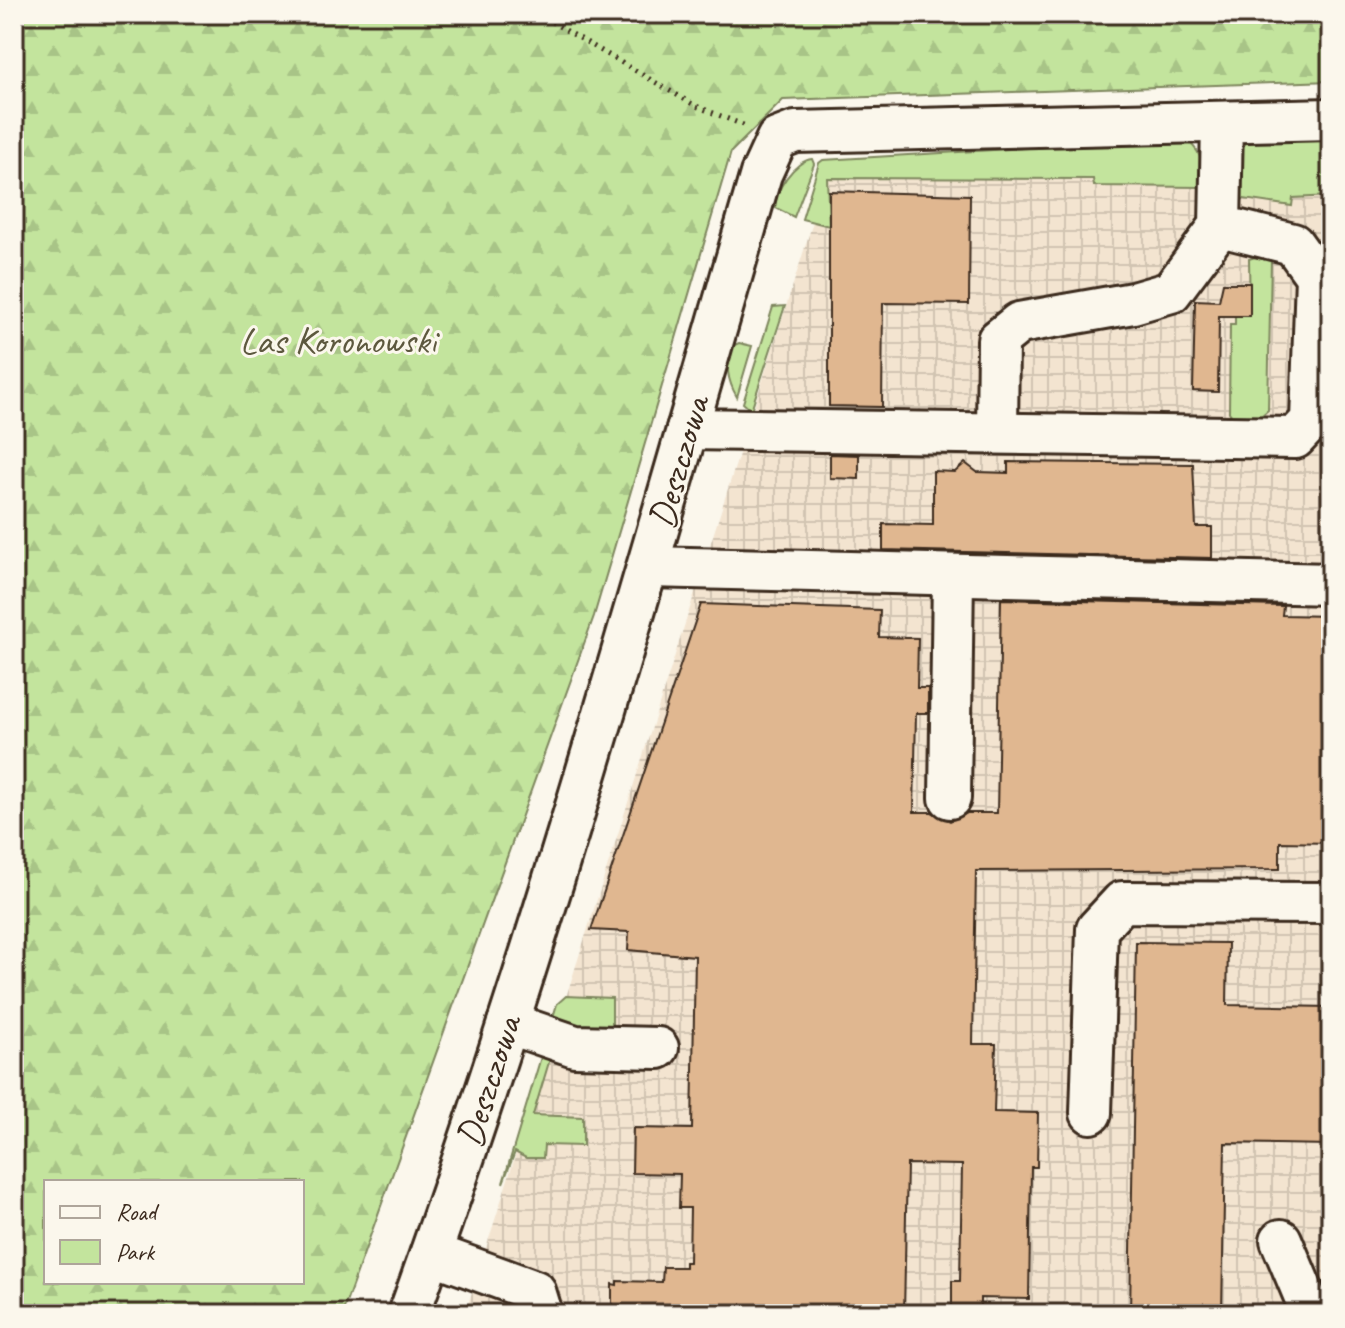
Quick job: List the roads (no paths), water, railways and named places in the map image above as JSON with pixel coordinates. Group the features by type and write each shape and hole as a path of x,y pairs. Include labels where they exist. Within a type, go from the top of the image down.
{"street":[{"path":"997,433 998,340 1019,323 1133,303 1171,292 1220,226 1222,122 1331,119"},
{"name":"Deszczowa","path":"409,1314 508,1023 604,719 761,174 777,139 795,132 1222,122"},
{"path":"687,429 1295,438 1311,421 1316,276 1293,244 1220,226"},
{"path":"648,567 1331,584"},
{"path":"950,798 953,575"},
{"path":"1091,1113 1097,929 1122,902 1331,903"},
{"path":"508,1023 575,1046 658,1048"},
{"path":"1281,1240 1312,1314"},
{"path":"431,1253 535,1291 542,1314"}],"park label":[{"name":"Las Koronowski","path":"338,340"}]}
